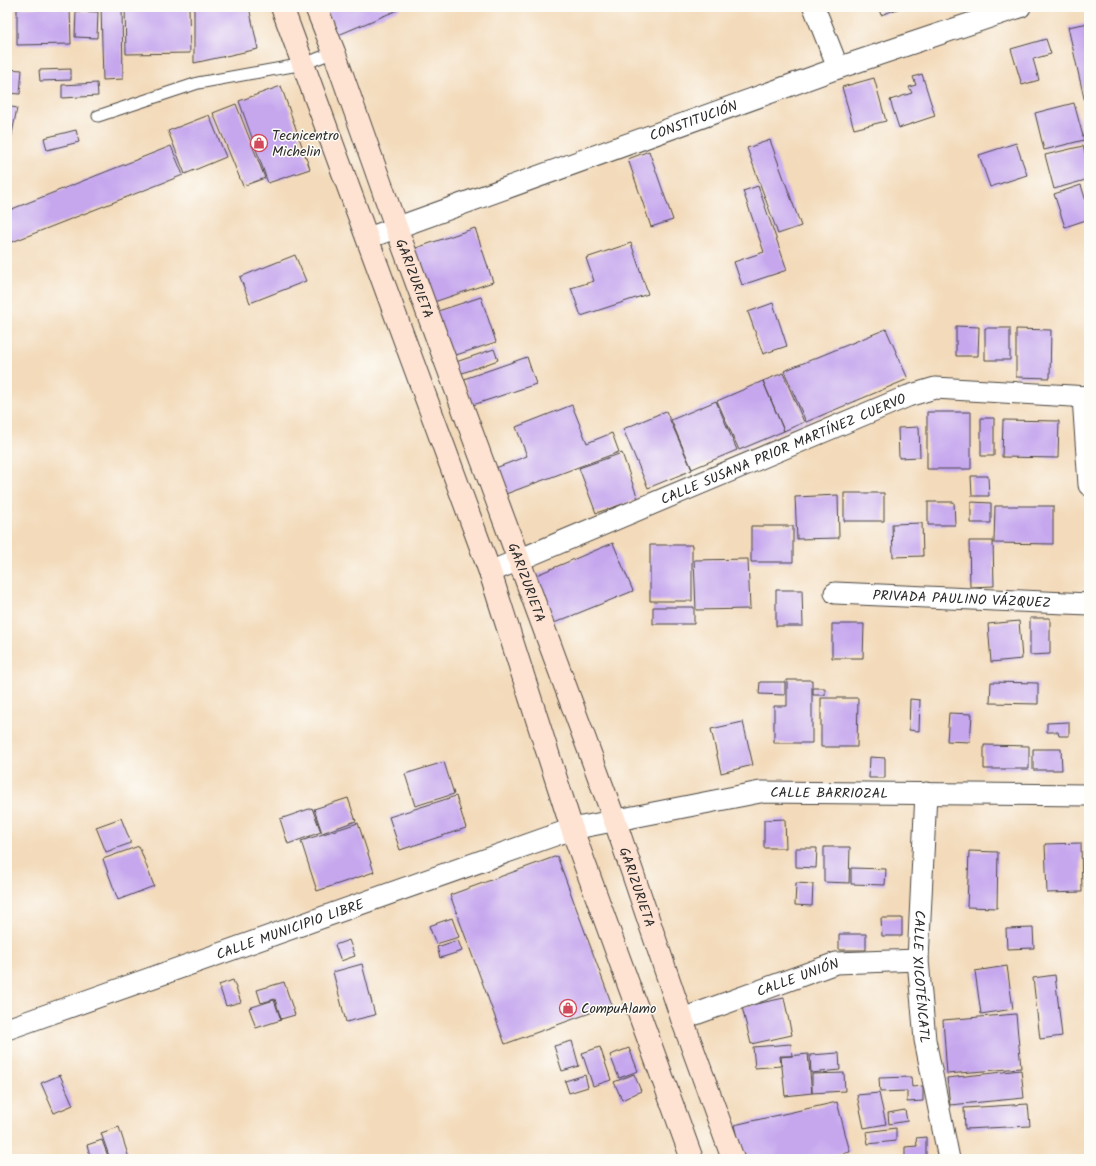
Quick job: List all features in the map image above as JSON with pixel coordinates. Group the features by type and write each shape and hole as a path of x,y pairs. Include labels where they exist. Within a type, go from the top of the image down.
{"main road":[{"path":"282,7 490,572 572,829 692,1159"},
{"name":"GARIZURIETA","path":"316,7 334,52 396,227 615,821 682,1019 733,1159"}],"street":[{"path":"814,7 838,68"},
{"name":"CONSTITUCIÓN","path":"368,238 838,68 1020,7"},
{"name":"CALLE SUSANA PRIOR MARTÍNEZ CUERVO","path":"490,572 908,396 935,388 1086,397"},
{"path":"1086,397 1089,485"},
{"name":"PRIVADA PAULINO VÁZQUEZ","path":"835,593 1089,604"},
{"name":"CALLE BARRIOZAL","path":"572,829 760,792 1089,795"},
{"name":"CALLE XICOTÉNCATL","path":"926,793 918,960 925,1040 949,1159"},
{"name":"CALLE MUNICIPIO LIBRE","path":"7,1029 572,829"},
{"name":"CALLE UNIÓN","path":"682,1019 836,963 918,960"}],"lane":[{"path":"98,116 198,83 304,64 334,52"}],"building":[{"path":"70,7 71,44 17,45 17,8"},
{"path":"101,7 122,7 123,79 103,80"},
{"path":"125,7 189,7 190,53 126,54"},
{"path":"194,7 249,7 258,49 194,63"},
{"path":"324,7 399,7 400,9 336,36"},
{"path":"878,7 903,7 881,15"},
{"path":"76,11 98,12 97,38 75,37"},
{"path":"1089,23 1089,107 1086,107 1068,27"},
{"path":"1046,39 1051,54 1033,59 1039,80 1022,85 1011,49"},
{"path":"7,69 22,70 20,94 7,93"},
{"path":"71,69 71,80 40,81 39,70"},
{"path":"922,74 935,116 899,128 890,100 912,93 909,87 916,85 913,77"},
{"path":"874,78 886,121 854,129 842,87"},
{"path":"97,83 98,96 62,98 62,85"},
{"path":"281,86 310,169 268,183 239,101"},
{"path":"1074,103 1084,140 1044,150 1035,113"},
{"path":"236,104 265,178 243,186 213,113"},
{"path":"7,106 17,108 8,155 7,155"},
{"path":"209,115 226,157 185,174 168,131"},
{"path":"76,130 79,142 47,150 44,138"},
{"path":"770,140 801,226 778,234 747,148"},
{"path":"1016,143 1027,175 990,187 979,155"},
{"path":"171,146 183,175 7,244 7,211"},
{"path":"1083,146 1089,167 1089,179 1054,189 1045,155"},
{"path":"649,151 673,220 651,227 628,159"},
{"path":"1081,185 1089,211 1089,219 1065,227 1054,194"},
{"path":"758,186 787,270 742,285 734,262 764,252 743,191"},
{"path":"475,228 493,282 428,304 410,250"},
{"path":"631,243 648,294 581,316 571,288 594,281 586,258"},
{"path":"295,255 306,281 250,303 240,277"},
{"path":"481,297 496,342 450,357 435,312"},
{"path":"773,303 787,346 763,354 748,312"},
{"path":"956,326 979,327 978,356 956,356"},
{"path":"985,328 1010,328 1010,360 985,360"},
{"path":"886,329 908,379 806,422 784,371"},
{"path":"1016,329 1051,330 1050,378 1016,377"},
{"path":"494,349 498,360 457,375 453,363"},
{"path":"527,357 536,384 473,405 464,379"},
{"path":"783,373 804,422 784,431 763,381"},
{"path":"763,381 784,431 739,450 717,401"},
{"path":"716,401 737,450 692,469 671,420"},
{"path":"572,405 587,443 612,433 619,452 503,495 493,469 527,456 516,427"},
{"path":"666,411 692,470 648,488 623,429"},
{"path":"927,412 971,412 971,469 927,469"},
{"path":"981,418 994,418 994,456 981,456"},
{"path":"1003,420 1059,421 1058,458 1002,457"},
{"path":"919,427 920,457 899,458 898,428"},
{"path":"622,453 638,499 596,513 579,468"},
{"path":"971,476 988,476 989,496 972,496"},
{"path":"844,493 884,493 884,521 844,521"},
{"path":"838,495 839,538 797,539 795,497"},
{"path":"928,502 954,502 955,525 928,525"},
{"path":"971,502 991,503 991,523 971,523"},
{"path":"995,506 1053,506 1053,544 994,543"},
{"path":"922,523 923,556 893,557 892,524"},
{"path":"751,526 793,526 793,562 751,562"},
{"path":"969,541 993,541 994,586 970,587"},
{"path":"613,543 633,591 554,623 534,576"},
{"path":"650,545 692,545 692,601 650,601"},
{"path":"748,559 750,609 696,610 694,560"},
{"path":"776,590 802,590 803,626 776,626"},
{"path":"653,607 694,607 694,624 653,624"},
{"path":"1030,618 1050,618 1050,654 1030,655"},
{"path":"1019,621 1022,659 991,662 988,624"},
{"path":"832,624 864,624 863,658 832,658"},
{"path":"787,680 812,680 812,743 774,743 774,706 787,706"},
{"path":"760,682 785,682 785,695 759,694"},
{"path":"991,682 1038,683 1038,704 990,703"},
{"path":"813,688 825,688 825,695 813,695"},
{"path":"821,698 858,698 857,747 821,747"},
{"path":"910,699 920,700 919,731 909,730"},
{"path":"949,713 972,714 970,742 947,741"},
{"path":"743,722 753,765 721,773 711,729"},
{"path":"1069,722 1069,736 1059,736 1058,732 1047,732 1047,723"},
{"path":"984,745 1029,746 1029,769 984,769"},
{"path":"1033,749 1061,749 1062,770 1033,770"},
{"path":"870,757 885,758 885,778 869,778"},
{"path":"444,762 454,794 415,806 405,774"},
{"path":"456,796 466,828 400,850 389,817"},
{"path":"348,798 356,821 322,833 314,809"},
{"path":"312,808 321,832 288,844 280,819"},
{"path":"121,818 131,843 106,852 96,827"},
{"path":"785,819 786,848 764,848 764,820"},
{"path":"358,823 374,872 317,891 301,841"},
{"path":"1081,843 1082,892 1047,893 1045,844"},
{"path":"139,846 154,886 118,900 103,859"},
{"path":"824,847 850,847 849,883 824,882"},
{"path":"796,848 817,848 816,868 796,867"},
{"path":"969,851 998,852 997,908 967,907"},
{"path":"557,856 612,1005 505,1044 450,895"},
{"path":"851,868 886,869 885,885 851,884"},
{"path":"796,883 813,884 812,906 795,905"},
{"path":"452,918 459,937 436,944 429,926"},
{"path":"881,918 902,918 902,936 882,936"},
{"path":"1033,928 1034,948 1007,949 1006,929"},
{"path":"839,934 866,934 866,950 839,950"},
{"path":"349,940 355,956 341,961 335,945"},
{"path":"458,940 462,951 440,958 437,947"},
{"path":"362,964 375,1015 346,1022 333,972"},
{"path":"1007,966 1013,1009 981,1014 975,971"},
{"path":"1055,975 1062,1036 1040,1039 1033,978"},
{"path":"233,980 241,1002 226,1006 219,985"},
{"path":"284,982 295,1015 281,1019 275,999 261,1003 257,990"},
{"path":"784,998 792,1035 751,1044 742,1007"},
{"path":"274,1000 281,1020 256,1028 249,1008"},
{"path":"1016,1014 1021,1068 947,1074 943,1020"},
{"path":"572,1041 579,1066 562,1071 554,1046"},
{"path":"791,1044 792,1056 780,1056 781,1066 755,1068 753,1047"},
{"path":"600,1047 611,1080 593,1086 582,1053"},
{"path":"629,1048 638,1071 619,1078 610,1055"},
{"path":"839,1053 840,1070 811,1073 810,1055"},
{"path":"808,1054 812,1093 785,1096 781,1057"},
{"path":"1021,1070 1024,1098 950,1105 947,1078"},
{"path":"844,1073 845,1091 812,1093 812,1074"},
{"path":"634,1074 641,1091 622,1100 614,1082"},
{"path":"60,1075 73,1105 54,1113 41,1083"},
{"path":"585,1075 588,1087 569,1093 565,1081"},
{"path":"911,1077 912,1087 923,1086 923,1101 907,1102 907,1091 880,1092 879,1078"},
{"path":"879,1093 886,1124 864,1128 857,1095"},
{"path":"837,1102 850,1152 815,1159 742,1159 734,1125"},
{"path":"1028,1104 1030,1126 965,1129 964,1108"},
{"path":"905,1110 907,1121 889,1124 888,1113"},
{"path":"119,1127 129,1158 110,1159 101,1133"},
{"path":"896,1128 896,1141 868,1144 866,1132"},
{"path":"926,1137 926,1159 905,1159 905,1147 917,1146 916,1138"},
{"path":"102,1140 109,1159 91,1159 87,1145"}],"place":[{"name":"Tecnicentro Michelin","path":"259,143"},
{"name":"CompuAlamo","path":"568,1008"}]}
